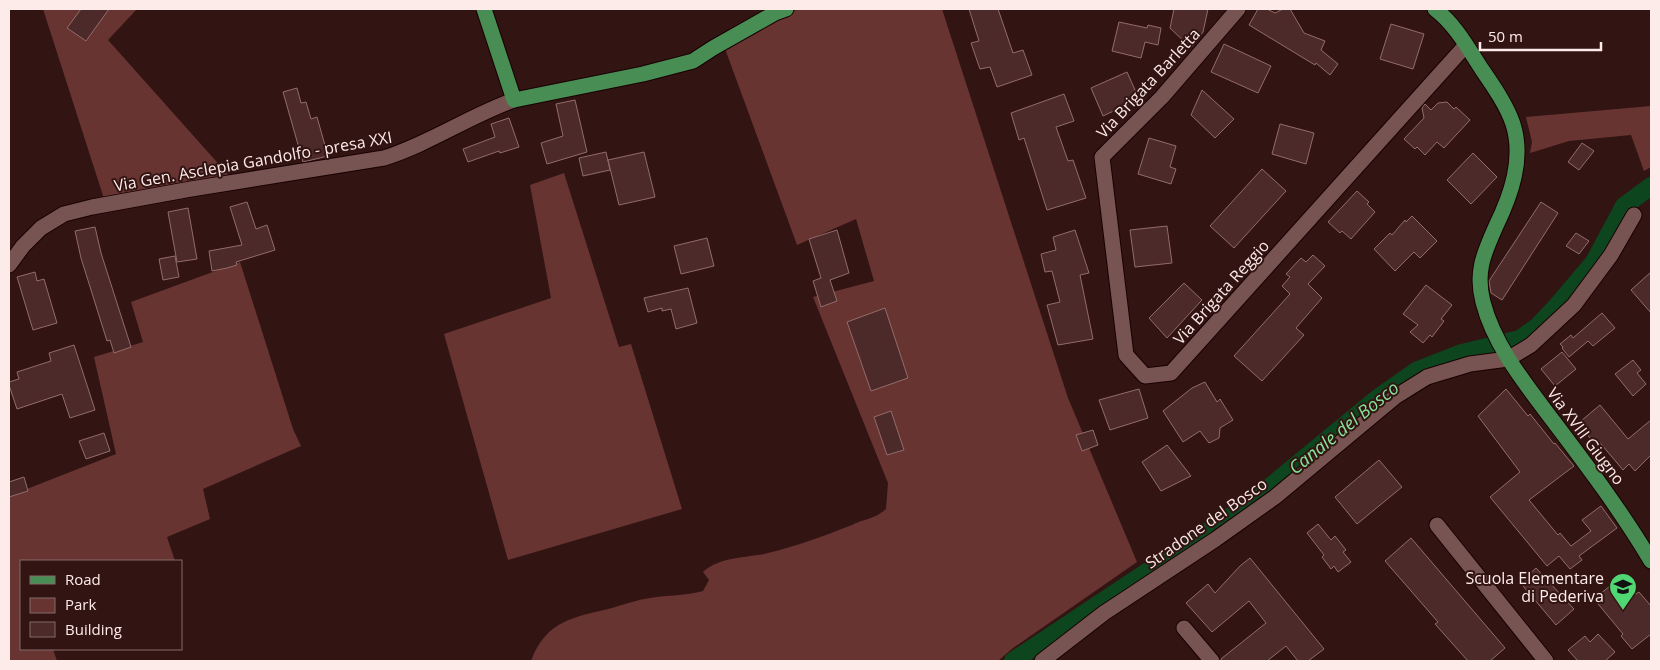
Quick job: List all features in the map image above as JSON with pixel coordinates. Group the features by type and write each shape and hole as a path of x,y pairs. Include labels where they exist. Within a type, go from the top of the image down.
{"main road":[{"path":"484,9 514,100 643,74 693,61 713,48 786,9"},
{"name":"Via XVIII Giugno","path":"1435,9 1451,25 1466,45 1502,102 1512,124 1517,147 1512,186 1480,262 1479,281 1483,302 1506,355 1533,395 1616,506 1651,561"}],"street":[{"name":"Via Brigata Barletta","path":"1102,157 1162,97 1238,9"},
{"name":"Via Brigata Reggio","path":"1102,157 1126,355 1145,376 1171,373 1466,45"},
{"name":"Via Gen. Asclepia Gandolfo - presa XXI","path":"9,265 42,228 64,214 92,207 384,158 407,150 490,109 514,100"},
{"name":"Stradone del Bosco","path":"1042,661 1104,614 1275,497 1395,397 1427,377 1506,355 1538,339 1574,304 1611,255 1634,215"},
{"path":"1437,525 1546,661"},
{"path":"1184,628 1212,661"}],"green space":[{"path":"43,9 137,9 108,40 240,188 107,208"},
{"path":"798,9 942,9 1068,398 1137,562 1013,648 998,661 531,661 537,647 553,629 574,618 640,600 703,591 709,580 703,572 717,563 798,545 873,517 886,509 888,483 813,297 874,281 856,219 797,245 724,46"},
{"path":"1651,106 1651,167 1644,171 1631,135 1569,141 1530,153 1532,142 1526,117"},
{"path":"564,173 619,347 631,344 682,509 508,560 444,334 551,298 530,185"},
{"path":"240,262 293,429 301,446 203,489 210,519 167,537 175,560 20,560 20,650 53,650 57,661 9,661 9,496 116,454 94,357 143,342 131,302"}],"building":[{"path":"81,9 109,9 86,41 67,28"},
{"path":"969,9 998,9 1013,53 1023,50 1032,75 997,87 990,67 980,69 971,43 979,41"},
{"path":"1174,9 1208,9 1203,32 1191,48 1170,28"},
{"path":"1258,9 1267,9 1275,13 1283,9 1290,9 1304,33 1325,41 1321,50 1338,64 1330,75 1316,63 1315,65 1249,25"},
{"path":"1119,22 1147,28 1148,25 1161,28 1158,45 1145,42 1141,58 1112,51"},
{"path":"1391,24 1424,34 1413,69 1380,59"},
{"path":"1224,44 1271,66 1258,93 1211,72"},
{"path":"1127,72 1139,99 1103,116 1091,88"},
{"path":"297,88 301,103 306,102 311,119 317,117 328,156 303,162 283,92"},
{"path":"1202,90 1234,119 1215,138 1191,115"},
{"path":"1064,94 1074,121 1056,127 1068,161 1073,160 1086,198 1047,210 1024,138 1019,140 1011,113"},
{"path":"575,100 587,152 547,164 541,143 563,136 556,104"},
{"path":"1447,102 1454,109 1456,107 1470,120 1444,148 1437,142 1425,155 1417,147 1415,149 1404,139 1424,118 1422,108 1425,104 1431,110 1438,103"},
{"path":"509,118 519,147 500,153 499,151 468,162 463,149 495,137 491,124"},
{"path":"1280,124 1314,133 1306,164 1272,154"},
{"path":"1149,138 1176,146 1170,167 1176,169 1171,184 1138,174"},
{"path":"1582,143 1594,151 1579,170 1568,162"},
{"path":"606,152 610,170 583,176 579,158"},
{"path":"644,152 655,197 619,205 608,160"},
{"path":"1473,153 1497,177 1471,204 1447,180"},
{"path":"1262,169 1286,191 1234,248 1210,226"},
{"path":"1357,191 1369,202 1367,204 1375,212 1351,239 1342,231 1340,233 1328,222"},
{"path":"247,202 256,229 267,225 275,250 236,262 237,265 212,271 209,251 242,245 230,207"},
{"path":"1541,202 1558,213 1502,300 1491,293 1489,281"},
{"path":"188,208 197,259 177,262 168,212"},
{"path":"1412,216 1437,241 1420,258 1414,252 1395,271 1374,249 1390,233 1392,235 1405,220 1406,222"},
{"path":"1167,226 1172,263 1135,267 1130,230"},
{"path":"95,227 101,253 131,347 114,353 110,340 107,341 81,258 75,231"},
{"path":"837,230 849,273 830,280 837,301 821,307 813,281 821,278 809,239"},
{"path":"1075,230 1089,273 1080,275 1093,339 1058,345 1047,305 1060,302 1052,271 1045,272 1041,254 1056,250 1053,237"},
{"path":"1576,233 1589,241 1579,254 1566,246"},
{"path":"707,238 714,266 681,274 674,246"},
{"path":"1313,255 1325,266 1308,284 1322,298 1296,328 1304,335 1262,381 1234,356 1290,294 1282,286 1290,277 1286,274 1301,258 1306,262"},
{"path":"175,256 179,277 163,280 159,259"},
{"path":"35,272 37,281 44,279 57,323 33,330 17,277"},
{"path":"1651,272 1651,313 1631,290"},
{"path":"1184,283 1202,300 1167,338 1149,318"},
{"path":"1426,285 1452,305 1441,319 1444,321 1432,337 1430,335 1423,343 1410,332 1418,325 1403,314"},
{"path":"688,288 697,323 676,329 671,309 662,311 662,308 648,312 644,298"},
{"path":"885,308 908,378 871,391 847,322"},
{"path":"1602,313 1615,328 1593,346 1588,341 1569,357 1560,344 1571,335 1573,338"},
{"path":"74,345 95,410 70,418 62,394 17,409 9,382 19,379 17,372 51,361 49,353"},
{"path":"1562,352 1576,369 1555,386 1541,369"},
{"path":"1633,360 1641,370 1637,373 1646,384 1633,396 1615,374"},
{"path":"1205,382 1217,402 1220,399 1233,420 1220,428 1219,438 1209,443 1200,431 1183,442 1163,411 1192,388"},
{"path":"1139,389 1148,418 1110,430 1099,400"},
{"path":"1506,389 1574,466 1529,500 1558,535 1560,533 1571,546 1591,531 1582,520 1601,506 1617,528 1579,556 1582,560 1570,569 1559,556 1547,566 1490,497 1520,472 1478,416"},
{"path":"1600,405 1628,439 1651,420 1651,455 1635,471 1629,464 1623,470 1596,438 1592,441 1581,426 1584,424 1581,421"},
{"path":"891,411 904,450 887,455 874,417"},
{"path":"1093,430 1098,445 1082,451 1076,435"},
{"path":"104,433 110,451 86,459 79,441"},
{"path":"1167,445 1191,476 1161,491 1142,462"},
{"path":"1379,460 1402,487 1357,524 1335,497"},
{"path":"24,477 28,491 9,497 9,482"},
{"path":"1318,524 1331,540 1335,536 1346,550 1343,552 1351,562 1338,572 1334,566 1331,569 1322,557 1324,555 1307,533"},
{"path":"1411,538 1505,648 1490,661 1468,661 1435,624 1438,622 1385,561"},
{"path":"1250,558 1324,649 1308,661 1298,661 1286,646 1267,661 1221,661 1221,659 1266,623 1249,601 1212,632 1186,603 1208,584 1215,593"},
{"path":"1536,568 1574,609 1556,625 1523,586 1527,582 1524,579"},
{"name":"Scuola Elementare di Pederiva","path":"1621,577 1636,594 1639,592 1651,606 1651,634 1632,649 1621,636 1623,634 1594,599"},
{"path":"1598,634 1615,652 1605,661 1578,661 1568,650 1585,636 1590,642"}],"waterway":[{"name":"Canale del Bosco","path":"1013,661 1249,504 1379,397 1416,371 1462,353 1520,339 1538,326 1594,262 1624,206 1651,186"}],"place":[{"name":"Scuola Elementare di Pederiva","path":"1623,611"}]}
